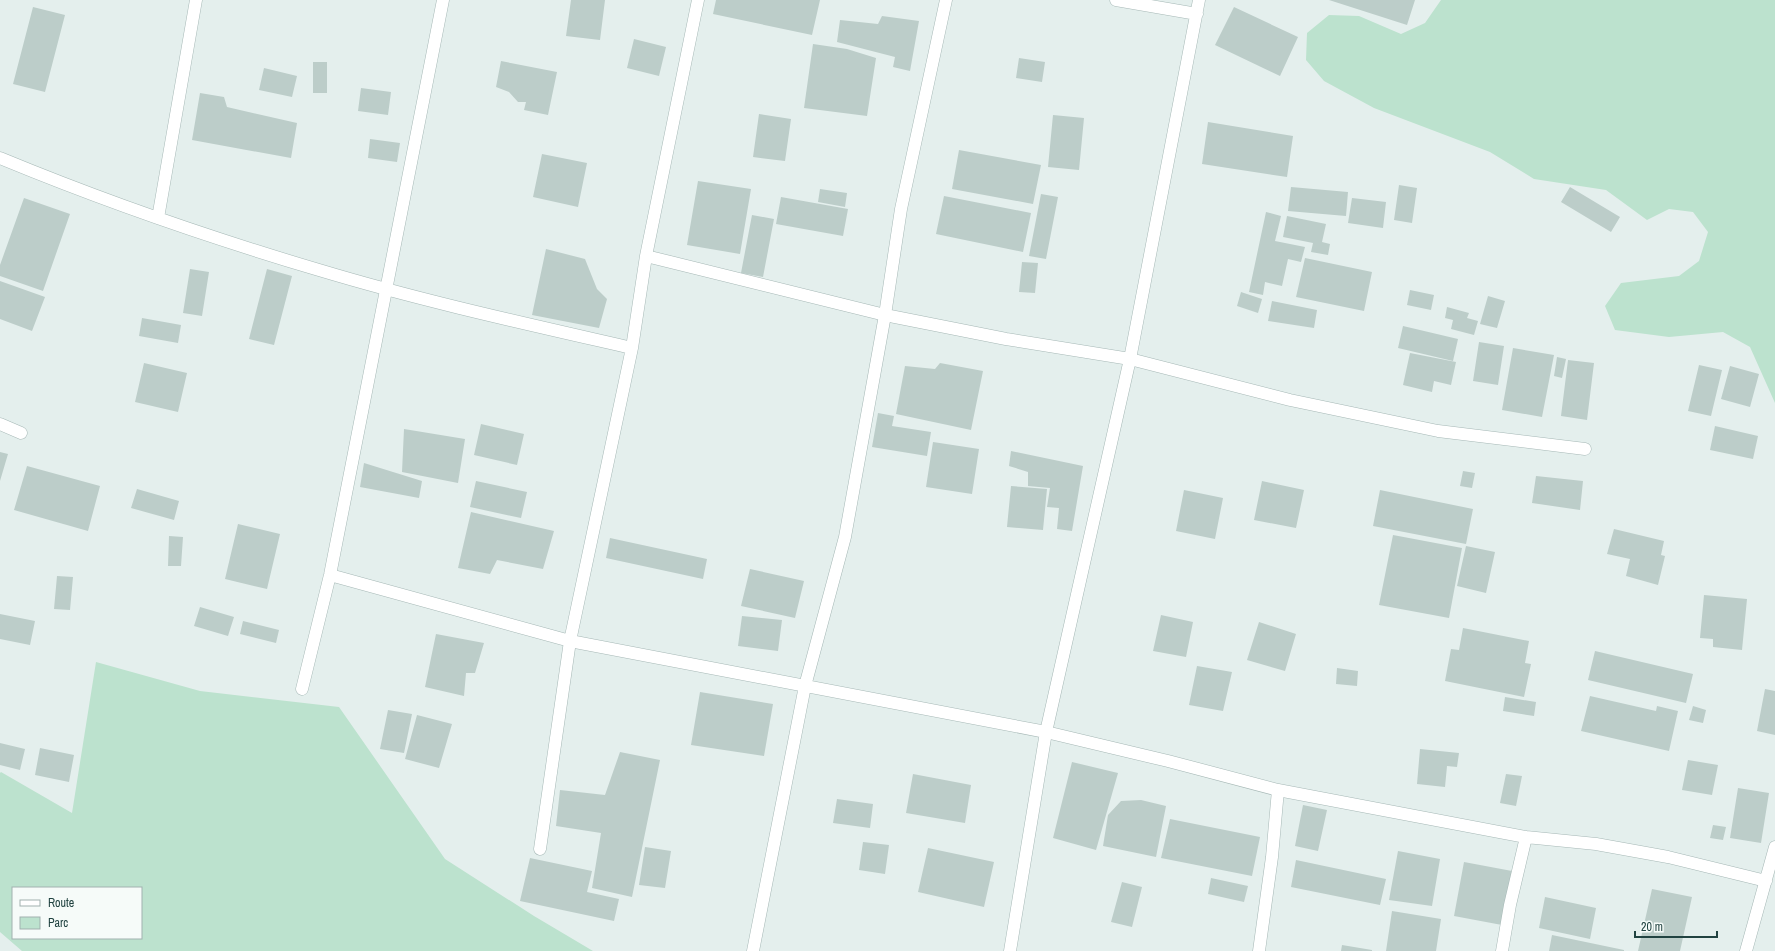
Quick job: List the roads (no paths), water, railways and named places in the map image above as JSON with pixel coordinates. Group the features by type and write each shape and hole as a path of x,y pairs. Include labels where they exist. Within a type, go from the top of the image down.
{"street":[{"path":"158,218 196,0"},
{"path":"302,689 330,575 443,0"},
{"path":"540,849 570,641 632,348 646,256 698,0"},
{"path":"753,951 805,686 845,537 885,315 901,209 946,0"},
{"path":"1116,0 1197,14"},
{"path":"1010,951 1046,732 1130,359 1199,0"},
{"path":"0,158 48,178 158,218 320,270 496,316 632,348"},
{"path":"646,256 885,315 1006,339 1130,359 1290,400 1438,431 1586,449"},
{"path":"0,424 21,433"},
{"path":"330,575 570,641 1046,732 1168,761 1278,790 1526,837 1596,844 1668,857 1766,881"},
{"path":"1259,951 1272,857 1278,790"},
{"path":"1502,951 1510,906 1526,837"},
{"path":"1746,951 1775,847"}]}
